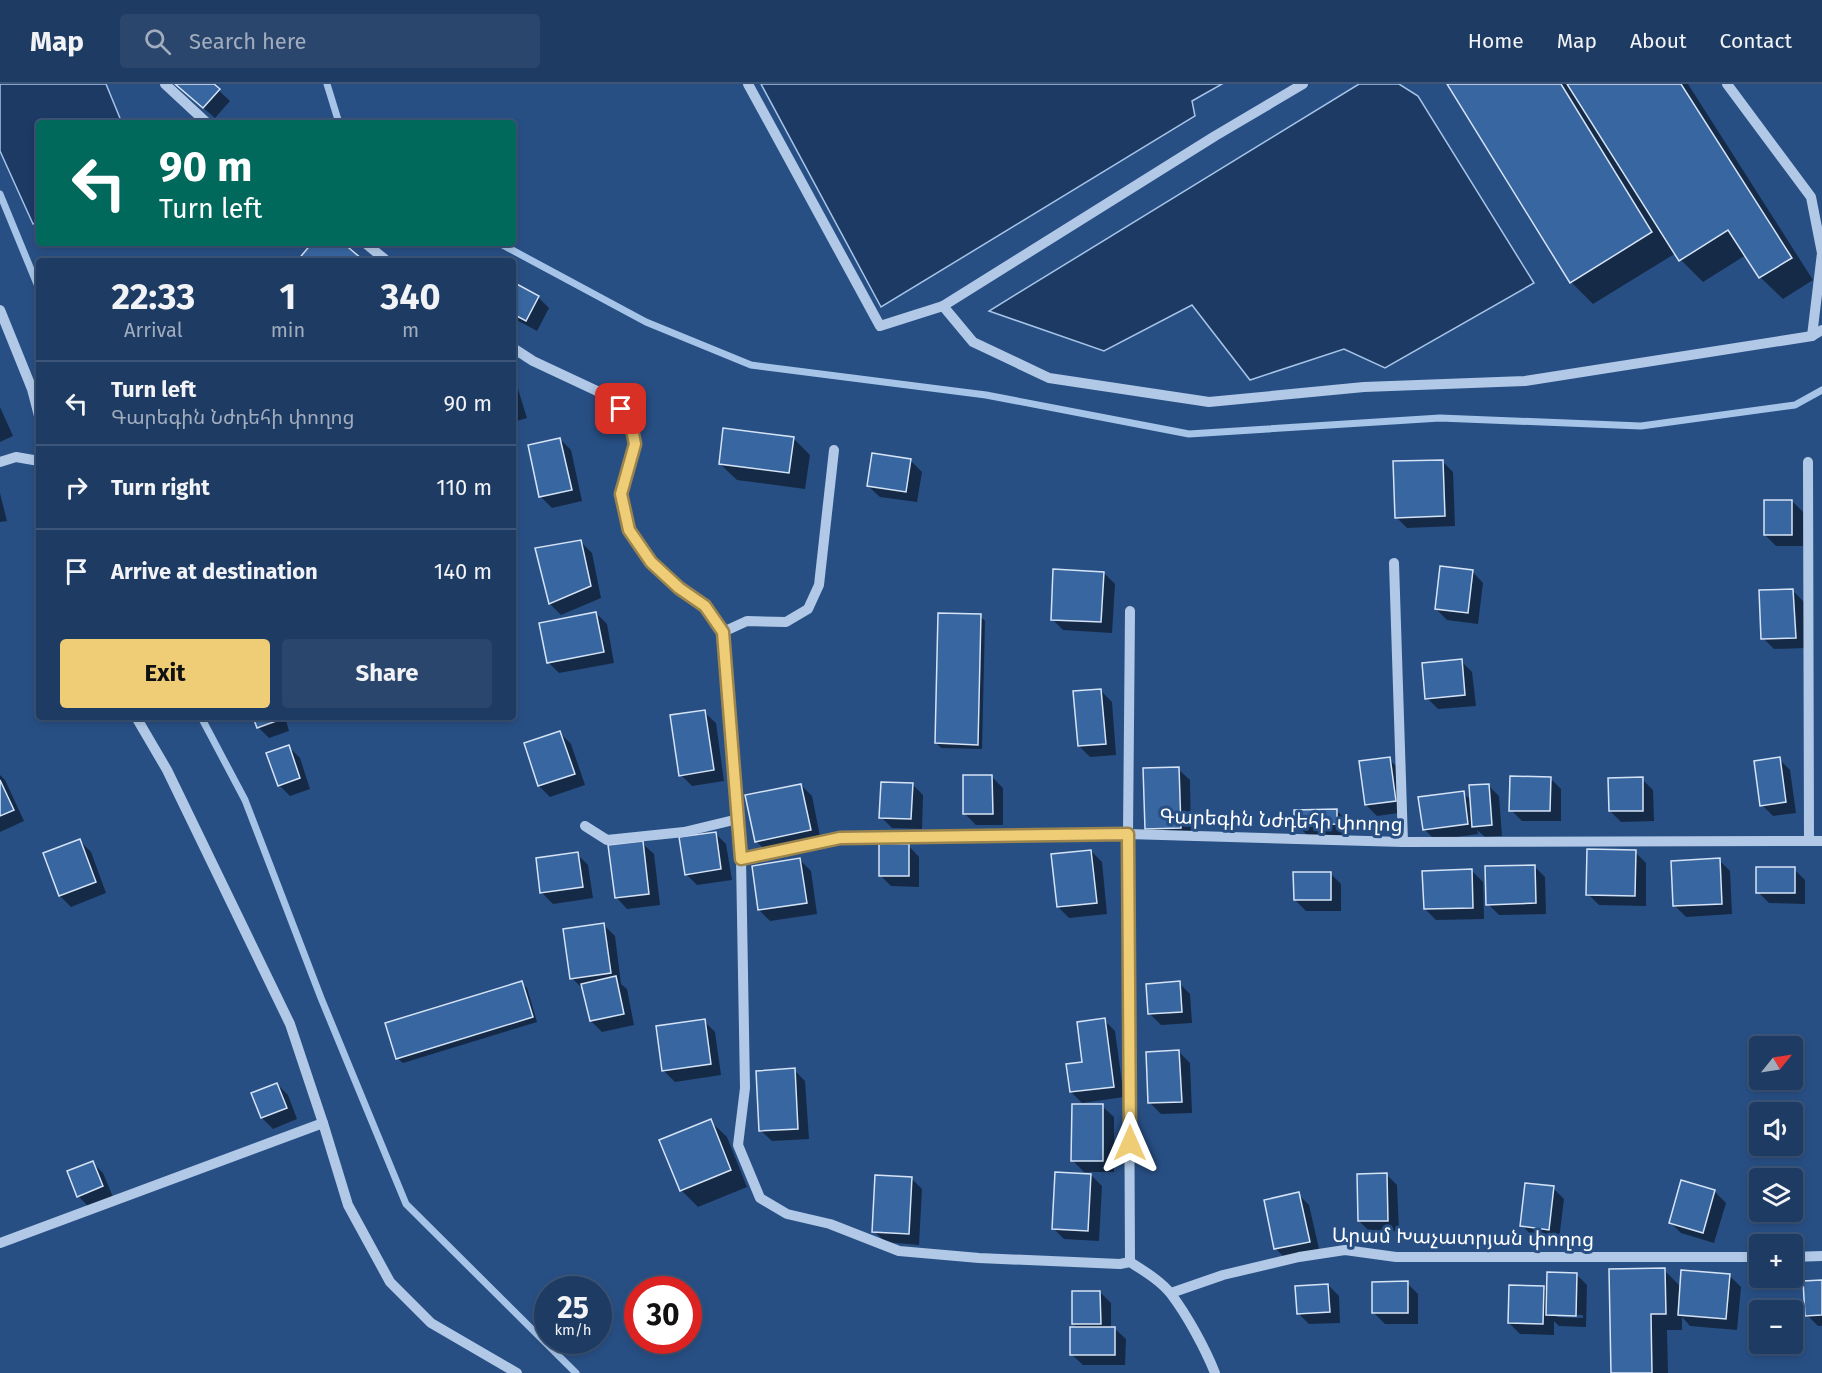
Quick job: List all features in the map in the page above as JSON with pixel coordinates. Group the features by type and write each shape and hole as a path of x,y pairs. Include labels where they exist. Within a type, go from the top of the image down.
{"street":[{"path":"165,84 204,120"},
{"path":"748,84 880,326 943,306 1215,136 1303,84"},
{"path":"1727,84 1811,197 1822,253 1812,336"},
{"path":"369,246 383,258"},
{"path":"943,306 973,342 1049,378 1209,402 1364,387 1525,381 1812,336 1822,330"},
{"path":"0,310 36,404"},
{"path":"516,350 533,361 612,398 630,420 635,444 621,494 629,530 651,562 679,588 705,606 723,632 741,859 746,1088 738,1144 760,1198 787,1214 830,1224 899,1251 1003,1259 1120,1264 1130,1262 1170,1293 1206,1352 1215,1373"},
{"path":"723,632 747,621 786,622 808,609 819,585 834,450"},
{"path":"0,462 16,457 36,460"},
{"path":"1808,462 1809,841"},
{"path":"1394,563 1404,842"},
{"path":"1130,611 1128,834 1130,1262"},
{"path":"138,720 167,771 290,1024 324,1123 348,1205 390,1282 431,1323 517,1373"},
{"path":"585,826 607,840 684,832 738,819"},
{"name":"Գարեգին Նժդեհի փողոց","path":"741,859 840,838 1128,834 1404,842 1822,841"},
{"path":"0,1243 324,1123"},
{"name":"Արամ Խաչատրյան փողոց","path":"1170,1293 1262,1265 1346,1250 1396,1257 1749,1257"},
{"path":"1803,1257 1822,1256"}],"water":[{"path":"0,84 106,84 121,120 36,120 36,222 33,224 0,151"},
{"path":"761,84 1222,84 1192,101 1195,116 881,307"},
{"path":"1359,84 1399,84 1418,96 1534,283 1385,368 1344,349 1250,380 1192,305 1104,351 989,311"}],"building":[{"path":"175,84 214,84 220,89 203,108"},
{"path":"1447,84 1561,84 1652,232 1570,283"},
{"path":"1567,84 1681,84 1792,258 1759,278 1728,230 1679,261"},
{"path":"310,246 347,246 361,258 300,258"},
{"path":"516,284 539,296 526,321 516,316"},
{"path":"723,428 794,437 789,473 719,464"},
{"path":"560,438 572,490 539,497 528,445"},
{"path":"872,453 911,459 906,492 867,486"},
{"path":"1443,460 1445,516 1395,518 1393,461"},
{"path":"1764,500 1792,500 1792,535 1764,535"},
{"path":"581,540 591,586 549,604 535,548"},
{"path":"1440,566 1473,570 1468,613 1435,609"},
{"path":"1053,569 1104,572 1101,622 1051,620"},
{"path":"1793,589 1796,638 1761,639 1759,590"},
{"path":"596,612 604,652 547,663 539,623"},
{"path":"938,613 981,614 978,745 935,743"},
{"path":"1462,659 1465,695 1425,699 1422,663"},
{"path":"1101,689 1106,744 1078,746 1073,691"},
{"path":"705,710 714,770 679,776 670,715"},
{"path":"254,720 279,720 257,728"},
{"path":"560,731 575,774 538,786 524,743"},
{"path":"289,745 300,778 278,786 266,753"},
{"path":"1390,757 1396,801 1365,805 1359,761"},
{"path":"1780,757 1786,802 1760,806 1754,761"},
{"path":"1179,767 1181,828 1145,829 1143,768"},
{"path":"963,775 992,775 993,814 963,814"},
{"path":"1510,776 1551,777 1550,811 1509,811"},
{"path":"1643,777 1643,811 1609,811 1608,778"},
{"path":"0,780 14,810 0,816"},
{"path":"881,782 913,783 911,819 879,818"},
{"path":"801,784 811,830 755,842 745,795"},
{"path":"1489,784 1492,825 1472,827 1469,785"},
{"path":"1464,791 1468,824 1423,830 1418,797"},
{"path":"1337,809 1337,824 1294,825 1294,810"},
{"path":"716,832 721,869 685,875 679,837"},
{"path":"80,839 96,882 59,896 43,853"},
{"path":"643,841 649,894 615,898 608,845"},
{"path":"879,843 909,844 909,876 879,876"},
{"path":"1587,849 1636,850 1635,896 1586,895"},
{"path":"1091,850 1097,903 1057,907 1051,854"},
{"path":"578,852 583,887 540,893 536,858"},
{"path":"800,858 807,903 758,910 752,866"},
{"path":"1720,858 1722,904 1673,906 1671,861"},
{"path":"1535,865 1536,903 1486,905 1485,866"},
{"path":"1756,867 1795,867 1795,893 1756,893"},
{"path":"1472,869 1473,908 1424,909 1422,871"},
{"path":"1293,872 1331,872 1331,900 1294,900"},
{"path":"604,923 611,973 570,979 563,929"},
{"path":"616,976 624,1014 590,1021 581,984"},
{"path":"522,981 533,1017 396,1059 385,1023"},
{"path":"1180,981 1182,1012 1148,1014 1146,984"},
{"path":"1105,1018 1114,1087 1070,1092 1066,1064 1082,1062 1077,1022"},
{"path":"705,1019 711,1064 662,1071 656,1026"},
{"path":"1179,1050 1182,1102 1148,1103 1146,1052"},
{"path":"795,1068 798,1129 759,1131 756,1071"},
{"path":"277,1083 287,1108 261,1118 251,1093"},
{"path":"1072,1104 1103,1104 1103,1161 1071,1161"},
{"path":"711,1119 731,1170 680,1191 659,1140"},
{"path":"93,1161 103,1186 77,1197 67,1171"},
{"path":"1055,1172 1091,1174 1088,1231 1052,1229"},
{"path":"1387,1173 1388,1221 1358,1221 1357,1174"},
{"path":"875,1175 912,1177 909,1234 872,1232"},
{"path":"1681,1180 1715,1190 1703,1233 1669,1223"},
{"path":"1525,1183 1554,1186 1549,1230 1520,1226"},
{"path":"1299,1192 1310,1242 1274,1249 1264,1200"},
{"path":"1665,1268 1666,1314 1651,1314 1652,1373 1611,1373 1609,1269"},
{"path":"1681,1270 1730,1274 1726,1319 1678,1315"},
{"path":"1547,1272 1577,1273 1576,1316 1546,1315"},
{"path":"1822,1280 1822,1315 1805,1316 1803,1281"},
{"path":"1408,1281 1408,1313 1372,1313 1372,1282"},
{"path":"1328,1284 1330,1312 1297,1314 1295,1286"},
{"path":"1509,1285 1544,1286 1543,1324 1508,1323"},
{"path":"1072,1291 1100,1291 1101,1324 1072,1324"},
{"path":"1070,1327 1115,1327 1115,1355 1070,1355"}],"waterway":[{"path":"327,84 338,120"},
{"path":"0,194 36,282"},
{"path":"505,246 646,322 751,365 986,395 1189,434 1440,418 1641,426 1795,405 1822,390"},
{"path":"203,720 245,800 321,998 406,1204 576,1373"}],"route":[{"path":"621,409 630,420 635,444 621,494 629,530 651,562 679,588 705,606 723,632 741,859 840,838 1128,834 1130,1143"}]}
